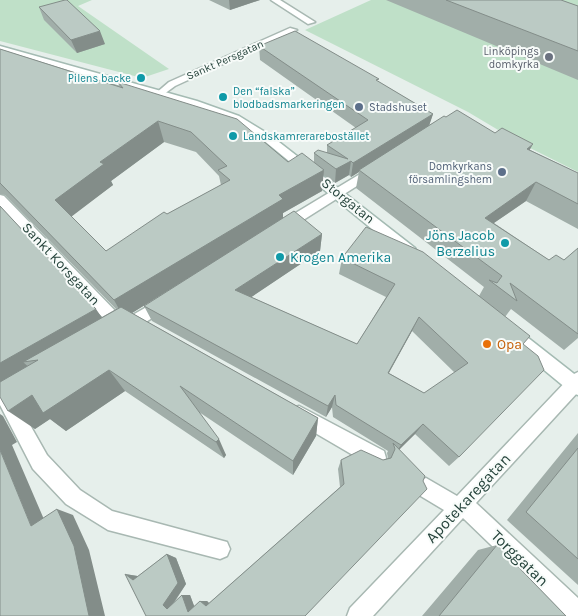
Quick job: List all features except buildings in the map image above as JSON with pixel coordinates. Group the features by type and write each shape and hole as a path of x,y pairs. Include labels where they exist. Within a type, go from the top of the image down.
{"street":[{"path":"275,0 311,22"},
{"name":"Sankt Persgatan","path":"160,94 172,84 293,30"},
{"name":"Storgatan","path":"0,49 217,110 235,118 261,134 422,261"},
{"path":"272,234 385,162"},
{"name":"Sankt Korsgatan","path":"0,199 128,325 152,331"},
{"path":"106,339 175,296"},
{"path":"498,322 577,384"},
{"name":"Apotekaregatan","path":"358,616 577,384"},
{"path":"9,395 40,462 73,497 108,520 220,550"},
{"path":"282,404 377,458"},
{"path":"426,488 461,506"},
{"name":"Torggatan","path":"461,506 578,613"}],"green space":[{"path":"0,0 92,0 78,6 169,69 142,78 0,41"},
{"path":"371,0 578,0 578,172 522,144 468,112 305,30"}],"place":[{"name":"Linköpings domkyrka","path":"549,57"},
{"name":"Pilens backe","path":"141,78"},
{"name":"Den “falska” blodbadsmarkeringen","path":"223,97"},
{"name":"Stadshuset","path":"359,107"},
{"name":"Landskamrerarebostället","path":"233,136"},
{"name":"Domkyrkans församlingshem","path":"502,172"},
{"name":"Jöns Jacob Berzelius","path":"505,243"},
{"name":"Krogen Amerika","path":"280,257"},
{"name":"Opa","path":"487,344"}]}
